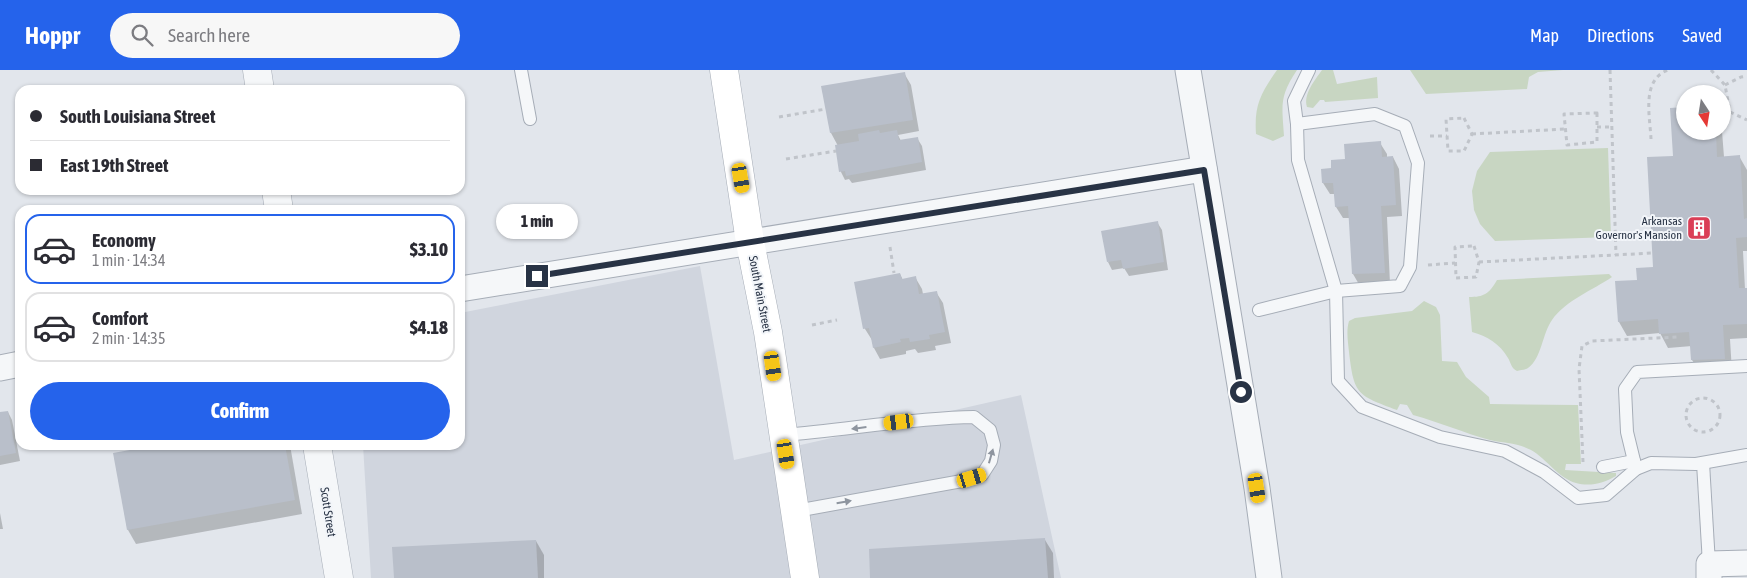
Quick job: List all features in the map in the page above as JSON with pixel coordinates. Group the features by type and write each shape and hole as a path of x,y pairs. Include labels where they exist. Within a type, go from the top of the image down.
{"main road":[{"name":"South Main Street","path":"724,70 750,242 768,332 805,578"}],"street":[{"path":"257,70 259,85"},
{"path":"1188,70 1255,478 1269,578"},
{"path":"465,287 1204,170"},
{"path":"0,368 15,365"},
{"name":"Scott Street","path":"318,450 339,578"},
{"path":"1709,571 1747,563"}],"lane":[{"path":"521,70 530,119"},
{"path":"1310,70 1294,101 1298,160 1336,292 1338,381 1362,407 1440,437 1505,451 1544,472 1578,498 1606,495 1635,465"},
{"path":"1259,310 1336,292 1400,286 1410,267 1418,163 1405,126 1375,114 1297,124"},
{"path":"1635,465 1627,432 1625,389 1637,372 1747,366"},
{"path":"783,435 827,432 935,418 974,417 990,430 994,445 991,461 982,475 962,481 796,510"},
{"path":"1603,467 1650,463 1703,463 1747,455"},
{"path":"1703,463 1709,571"}],"path":[{"path":"1610,70 1616,255"},
{"path":"1651,139 1650,88 1660,71 1668,70"},
{"path":"1711,70 1725,85 1747,76"},
{"path":"779,117 826,109"},
{"path":"1731,112 1747,120"},
{"path":"1597,113 1597,142 1567,145 1565,129 1564,114 1597,113"},
{"path":"1464,118 1472,134 1464,151 1448,151 1446,119 1464,118"},
{"path":"1597,127 1612,127"},
{"path":"1472,134 1565,129"},
{"path":"786,159 836,151"},
{"path":"1474,246 1478,262 1476,277 1456,278 1454,247 1474,246"},
{"path":"890,247 894,273"},
{"path":"1478,262 1653,254"},
{"path":"812,325 837,320"},
{"path":"1583,467 1579,369 1582,346 1592,341 1678,337"},
{"path":"1707,398 1716,403 1721,413 1720,418 1715,428 1705,432 1698,432 1689,425 1686,414 1690,402 1695,399 1707,398"}],"shaded area":[{"path":"700,266 734,460 1021,395 1061,578 371,578 363,450 465,450 465,312"}],"green space":[{"path":"1277,70 1297,70 1284,95 1284,136 1273,141 1256,134 1256,115 1260,100"},
{"path":"1322,70 1333,70 1337,84 1377,77 1378,98 1325,102 1320,100 1313,108 1307,107 1308,92"},
{"path":"1410,70 1563,70 1538,72 1529,77 1527,89 1426,94"},
{"path":"1608,148 1611,237 1495,241 1480,224 1474,210 1472,191 1477,171 1490,152"},
{"path":"1609,274 1612,277 1572,301 1558,313 1549,326 1533,364 1527,369 1515,370 1505,353 1497,345 1488,338 1472,332 1469,297 1486,294 1497,280"},
{"path":"1424,301 1436,307 1440,315 1442,361 1457,362 1466,377 1489,397 1490,404 1578,405 1581,464 1566,464 1565,470 1616,473 1616,476 1597,484 1586,485 1576,483 1558,473 1531,450 1490,440 1413,415 1407,405 1400,404 1397,410 1373,401 1360,392 1353,377 1351,366 1348,336 1349,321 1355,318 1412,311"}],"building":[{"path":"905,72 913,120 830,133 821,86"},
{"name":"Arkansas Governor's Mansion","path":"1670,108 1676,108 1676,140 1716,140 1717,157 1740,155 1744,219 1747,218 1747,237 1736,238 1739,288 1747,288 1747,324 1723,325 1725,359 1691,360 1689,332 1659,334 1658,319 1618,322 1615,281 1637,280 1636,268 1653,267 1647,157 1673,156"},
{"path":"879,130 880,133 897,130 899,140 918,137 922,162 846,176 845,171 839,172 835,145 859,141 858,134"},
{"path":"1381,141 1382,157 1393,156 1396,205 1381,206 1385,273 1352,274 1348,206 1335,207 1333,183 1322,183 1321,169 1331,168 1331,160 1345,159 1344,144"},
{"path":"1158,221 1164,262 1123,269 1121,260 1107,262 1101,231"},
{"path":"900,273 902,279 916,276 919,294 937,291 945,332 929,335 930,339 910,342 909,338 900,339 901,342 873,348 869,328 863,329 854,282"},
{"path":"8,411 16,453 0,456 0,412"},
{"path":"130,450 286,450 295,500 127,530 113,453"},
{"path":"1045,538 1048,578 870,578 869,549"},
{"path":"536,540 538,578 394,578 392,547"}],"place":[{"name":"Arkansas Governor's Mansion","path":"1699,228"}],"route":[{"path":"537,276 1204,170 1241,392"}]}
